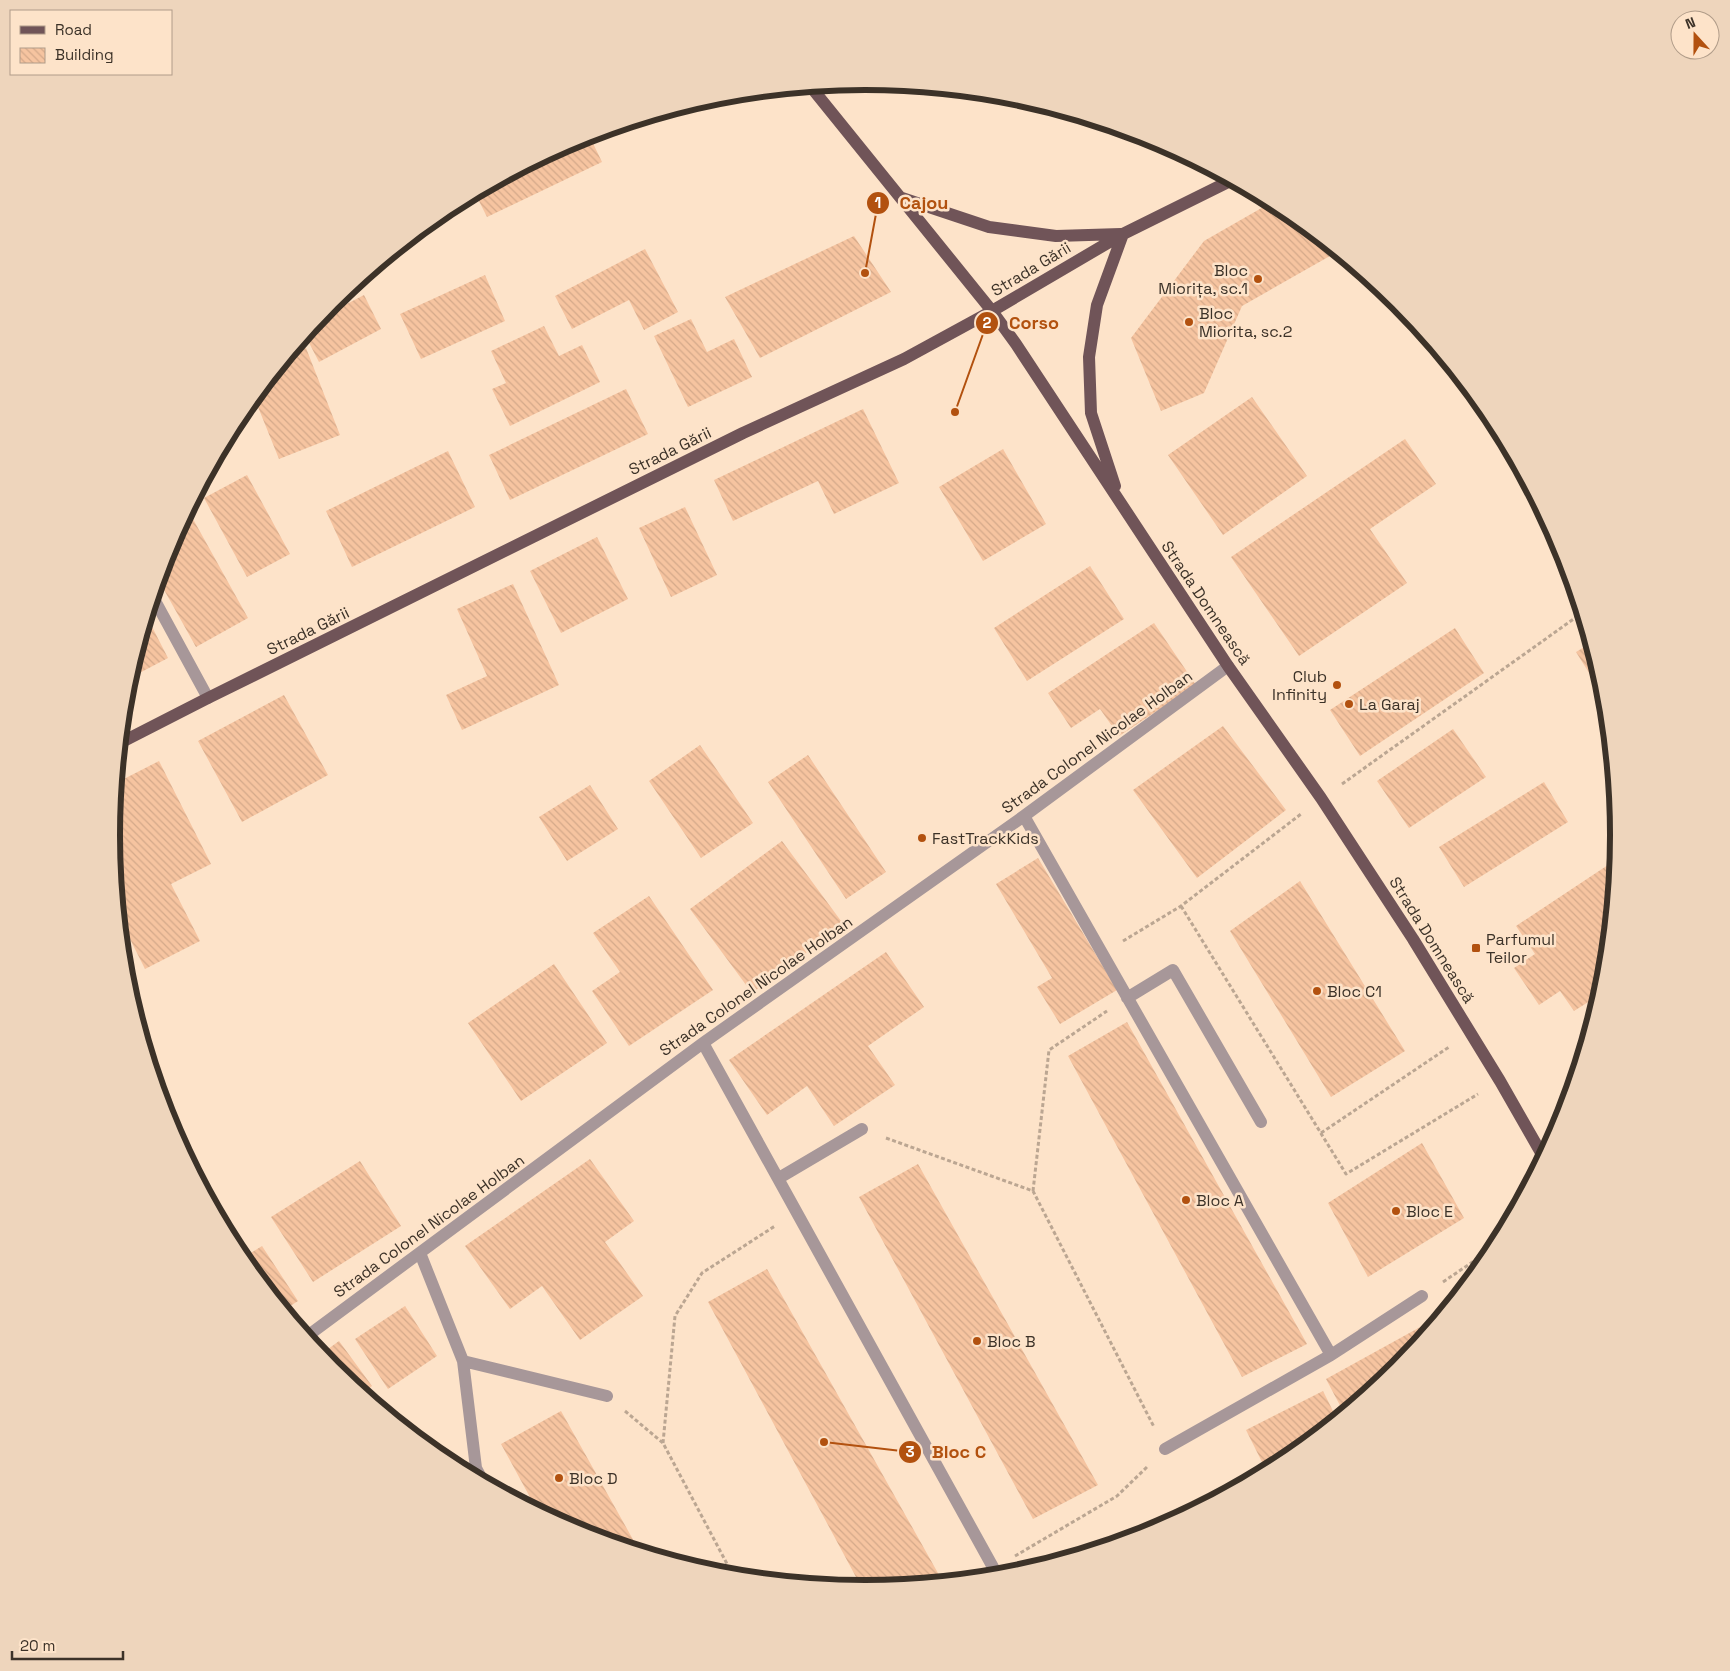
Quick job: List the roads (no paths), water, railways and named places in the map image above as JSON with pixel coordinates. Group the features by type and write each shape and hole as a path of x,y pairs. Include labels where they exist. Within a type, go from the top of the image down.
{"main road":[{"name":"Strada Domnească","path":"816,92 992,311 1016,344 1228,666 1321,798 1418,947 1500,1081 1540,1151"},
{"name":"Strada Gării","path":"126,741 208,698 743,433 904,359 992,311 1123,234 1225,183"},
{"path":"902,198 989,227 1056,236 1123,234 1097,306 1089,357 1091,413 1120,503"}],"street":[{"path":"157,604 208,698"},
{"name":"Strada Colonel Nicolae Holban","path":"311,1333 703,1043 1024,816 1228,666"},
{"path":"1024,816 1331,1355"},
{"path":"1127,998 1173,970 1261,1122"},
{"path":"703,1043 994,1568"},
{"path":"779,1178 862,1129"},
{"path":"420,1253 462,1361 476,1468 478,1472"},
{"path":"1165,1449 1331,1355 1422,1296"},
{"path":"462,1361 607,1396"}],"place":[{"name":"Cajou","path":"865,273"},
{"name":"Bloc Miorița, sc.1","path":"1258,279"},
{"name":"Bloc Miorita, sc.2","path":"1189,322"},
{"name":"Corso","path":"955,412"},
{"name":"Club Infinity","path":"1337,685"},
{"name":"La Garaj","path":"1349,704"},
{"name":"FastTrackKids","path":"922,838"},
{"name":"Parfumul Teilor","path":"1476,948"},
{"name":"Bloc C1","path":"1317,991"},
{"name":"Bloc A","path":"1186,1200"},
{"name":"Bloc E","path":"1396,1211"},
{"name":"Bloc B","path":"977,1341"},
{"name":"Bloc C","path":"824,1442"},
{"name":"Bloc D","path":"559,1478"}]}
